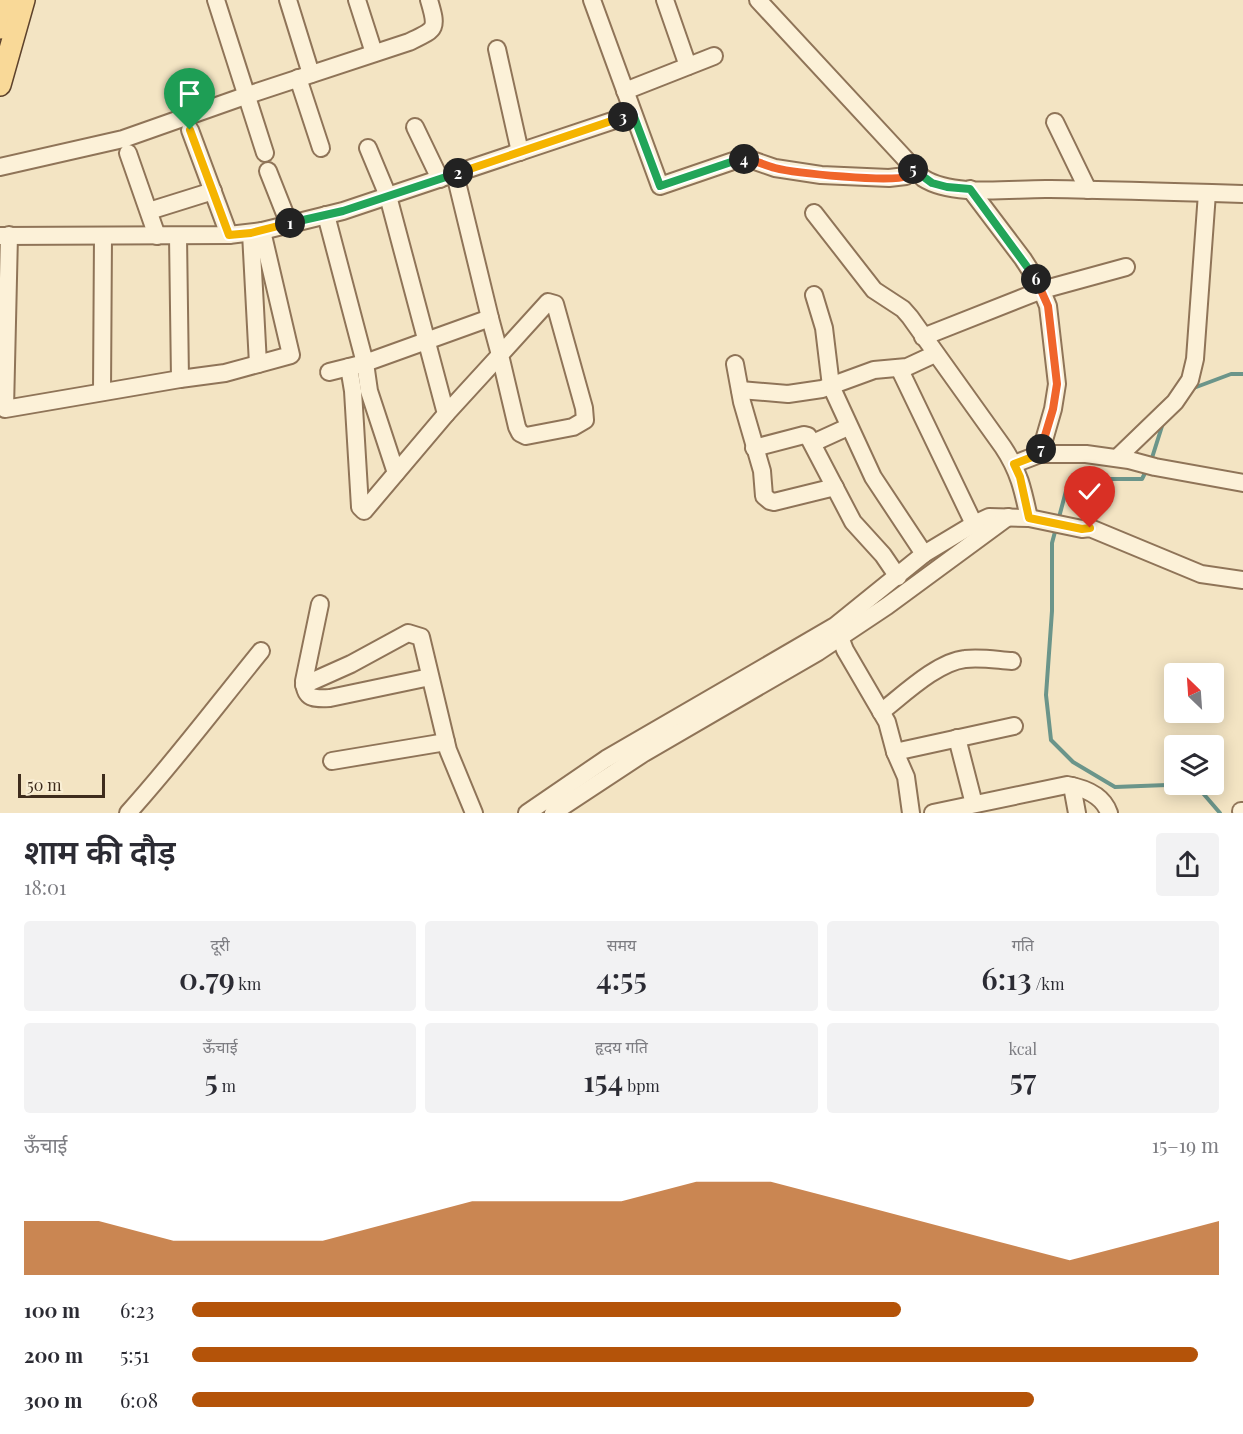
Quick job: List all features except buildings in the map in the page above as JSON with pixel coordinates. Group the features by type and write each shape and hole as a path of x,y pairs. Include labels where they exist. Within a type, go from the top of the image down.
{"main road":[{"path":"0,28 8,0"},
{"path":"0,85 24,0"}],"street":[{"path":"216,0 265,153"},
{"path":"288,0 321,148"},
{"path":"357,0 374,53"},
{"path":"0,167 123,139 409,42 431,31 434,26 434,16 429,0"},
{"path":"592,0 660,186 740,159 752,160 775,168 821,175 889,178 906,176 914,168"},
{"path":"665,0 688,66"},
{"path":"758,0 914,168 932,183 970,189 1243,194"},
{"path":"497,49 520,152"},
{"path":"624,91 714,56"},
{"path":"257,232 291,355 225,373 180,378 5,409 5,236 178,236 257,232 326,215 388,196 633,114"},
{"path":"1056,122 1088,190"},
{"path":"357,365 352,391 360,507 364,511 446,414 500,355 545,304 552,302 555,304 584,408 585,420 573,427 532,436 520,433 517,427 500,355 490,318 447,176 415,127"},
{"path":"190,130 229,235"},
{"path":"368,148 388,196 446,414"},
{"path":"128,153 157,236"},
{"path":"268,171 289,224"},
{"path":"970,189 1023,260 1042,290 1048,306 1057,384 1053,409 1040,454"},
{"path":"149,211 213,192"},
{"path":"1123,459 1174,402 1190,380 1195,359 1207,193"},
{"path":"814,213 874,291 903,309 910,317 1014,464 1037,519"},
{"path":"326,215 357,365 369,391 396,473"},
{"path":"257,232 258,364"},
{"path":"102,392 103,236"},
{"path":"178,236 180,378"},
{"path":"923,337 1042,290 1126,267"},
{"path":"814,294 824,328 831,386 848,427 873,477 924,554"},
{"path":"329,372 357,365 490,318"},
{"path":"740,390 789,394 831,386 874,370 907,366 935,354"},
{"path":"735,364 754,448 762,471 764,496 770,501 835,487"},
{"path":"899,368 974,524"},
{"path":"813,443 848,427"},
{"path":"754,448 804,435 808,436 853,522 883,555 898,577"},
{"path":"1014,464 1040,454 1086,454 1123,459 1243,483"},
{"path":"527,813 606,759 835,626 924,554 989,517 1037,519 1090,528 1200,574 1243,580"},
{"path":"553,813 644,753 818,652 1008,517"},
{"path":"1074,526 1098,541 1185,578 1243,591"},
{"path":"320,604 304,685 306,693 317,699 430,677"},
{"path":"304,685 351,664 408,633 421,637 446,742 474,813"},
{"path":"840,637 845,650 887,722 895,752 906,777 911,813"},
{"path":"128,813 165,772 207,716 261,651"},
{"path":"881,712 930,675 949,664 965,659 1012,661"},
{"path":"895,752 1014,726"},
{"path":"957,738 974,804"},
{"path":"332,761 446,742"},
{"path":"933,813 1067,785 1081,787 1106,803 1109,813"},
{"path":"1072,786 1077,813"}],"waterway":[{"path":"1191,389 1231,374 1243,374"},
{"path":"1151,461 1163,423"},
{"path":"1058,521 1066,491 1079,479 1142,479 1146,471"},
{"path":"1056,528 1052,543 1052,611 1046,695 1051,740 1073,762 1115,787 1164,785"},
{"path":"1204,795 1220,813"}],"route":[{"path":"190,130 229,235 262,231 343,211 633,114 660,186 740,159 752,160 775,168 821,175 889,178 906,176 914,168 923,178 932,183 970,189 1040,284 1048,306 1057,384 1053,409 1040,454 1014,464 1020,477 1029,518 1082,529 1090,528"}]}
